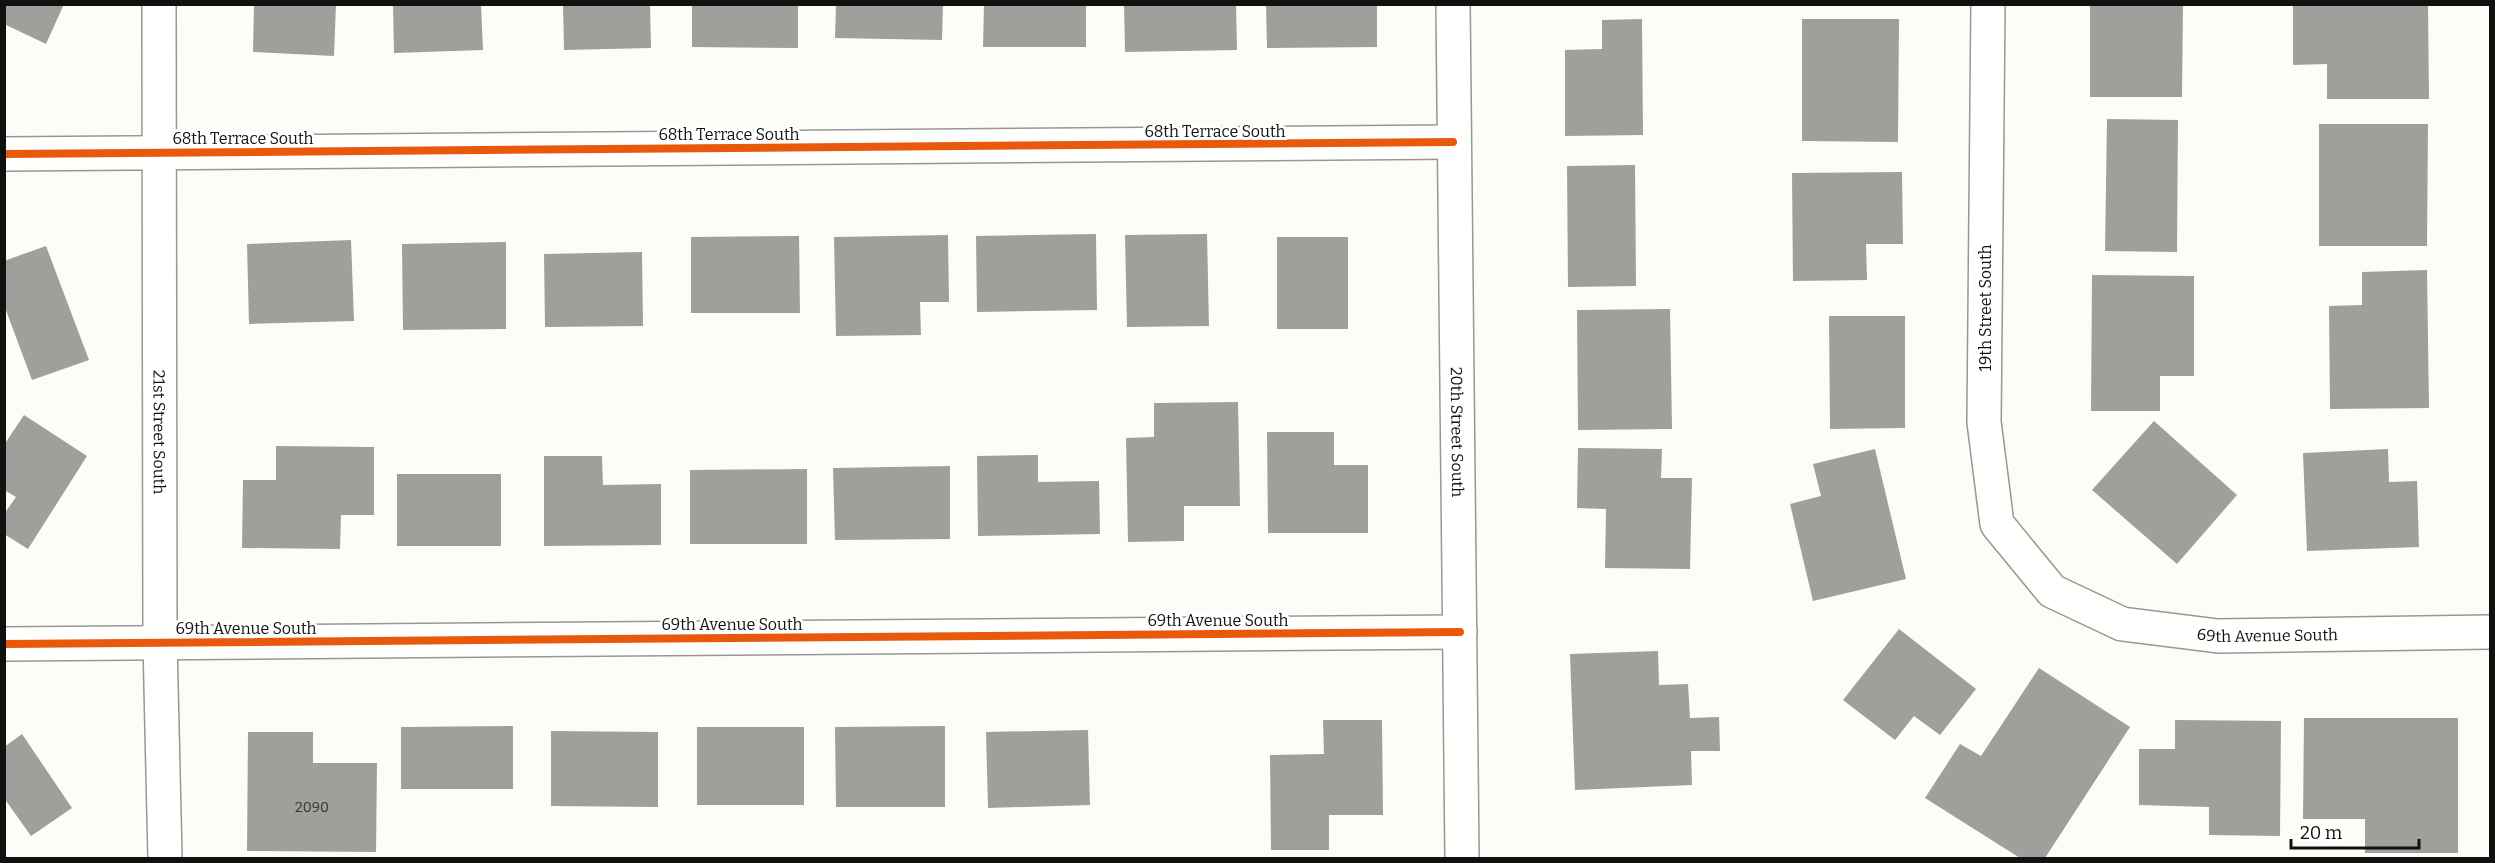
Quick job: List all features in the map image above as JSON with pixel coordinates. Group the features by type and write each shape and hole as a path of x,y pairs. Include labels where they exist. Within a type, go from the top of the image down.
{"street":[{"name":"21st Street South","path":"159,4 160,642 165,858"},
{"name":"20th Street South","path":"1453,4 1462,858"},
{"name":"19th Street South","path":"1988,4 1984,422 1997,524 2052,591"},
{"name":"68th Terrace South","path":"4,154 1453,142"},
{"name":"69th Avenue South","path":"2052,591 2122,624 2218,636 2490,632"},
{"name":"69th Avenue South","path":"4,644 1460,632"}],"building":[{"path":"4,4 64,4 46,44 4,24"},
{"path":"254,4 336,4 334,56 253,52"},
{"path":"393,4 481,4 483,50 394,53"},
{"path":"563,4 650,4 651,48 564,50"},
{"path":"692,4 798,4 798,48 692,47"},
{"path":"836,4 943,4 942,40 835,38"},
{"path":"984,4 1086,4 1086,47 983,47"},
{"path":"1124,4 1236,4 1237,50 1125,52"},
{"path":"1266,4 1377,4 1377,47 1267,48"},
{"path":"2090,4 2183,4 2182,97 2090,97"},
{"path":"2293,4 2428,4 2429,99 2327,99 2327,64 2293,65"},
{"path":"1642,19 1643,135 1565,136 1565,50 1602,49 1602,20"},
{"path":"1802,19 1899,19 1898,142 1802,141"},
{"path":"2107,119 2178,120 2177,252 2105,251"},
{"path":"2319,124 2428,124 2427,246 2319,246"},
{"path":"1635,165 1636,286 1568,287 1567,166"},
{"path":"1902,172 1903,244 1866,244 1867,280 1793,281 1792,173"},
{"path":"1096,234 1097,310 977,312 976,236"},
{"path":"1207,234 1209,326 1127,327 1125,235"},
{"path":"948,235 949,302 920,302 921,335 836,336 834,237"},
{"path":"799,236 800,313 691,313 691,237"},
{"path":"1277,237 1348,237 1348,329 1277,329"},
{"path":"351,240 354,321 249,324 247,244"},
{"path":"506,242 506,329 403,330 402,244"},
{"path":"46,246 89,360 32,380 4,305 4,261"},
{"path":"642,252 643,326 545,327 544,254"},
{"path":"2427,270 2429,408 2330,409 2329,306 2362,305 2362,272"},
{"path":"2092,275 2194,276 2194,376 2160,376 2160,411 2091,411"},
{"path":"1670,309 1672,429 1578,430 1577,310"},
{"path":"1829,316 1905,316 1905,428 1830,429"},
{"path":"1238,402 1240,506 1184,506 1184,541 1128,542 1126,438 1154,437 1154,403"},
{"path":"24,415 87,456 28,549 4,534 4,514 16,497 4,490 4,445"},
{"path":"2154,421 2237,495 2177,564 2092,490"},
{"path":"1267,432 1334,432 1334,465 1368,465 1368,533 1268,533"},
{"path":"276,446 374,447 374,515 341,515 340,549 242,548 243,480 276,480"},
{"path":"1578,448 1662,449 1661,478 1692,478 1690,569 1605,568 1606,509 1577,508"},
{"path":"1875,449 1906,579 1813,601 1790,504 1821,496 1813,464"},
{"path":"2388,449 2389,482 2417,481 2419,547 2307,551 2303,453"},
{"path":"1038,455 1038,482 1099,481 1100,534 978,536 977,456"},
{"path":"544,456 602,456 603,485 661,484 661,545 544,546"},
{"path":"950,466 950,539 835,540 833,468"},
{"path":"807,469 807,544 690,544 690,470"},
{"path":"397,474 501,474 501,546 397,546"},
{"path":"1899,629 1976,689 1940,735 1914,716 1895,740 1843,700"},
{"path":"1658,651 1659,685 1688,684 1690,718 1719,717 1720,751 1691,751 1692,785 1575,790 1570,654"},
{"path":"2039,668 2130,727 2045,858 2020,858 1925,798 1960,744 1981,756"},
{"path":"2304,718 2458,718 2458,853 2365,853 2365,819 2303,819"},
{"path":"1323,720 1382,720 1383,815 1329,815 1329,850 1271,850 1270,755 1324,754"},
{"path":"2175,720 2281,721 2280,836 2209,835 2209,807 2139,805 2139,749 2175,749"},
{"path":"513,726 513,789 401,789 401,727"},
{"path":"945,726 945,807 836,807 835,727"},
{"path":"697,727 804,727 804,805 697,805"},
{"path":"1088,730 1090,805 988,808 986,732"},
{"path":"551,731 658,732 658,807 551,806"},
{"path":"248,732 313,732 313,763 377,763 376,852 247,851"},
{"path":"22,734 72,808 31,836 4,798 4,747"}],"cycle path":[{"path":"4,154 1453,142"},
{"path":"4,644 1460,632"}]}
